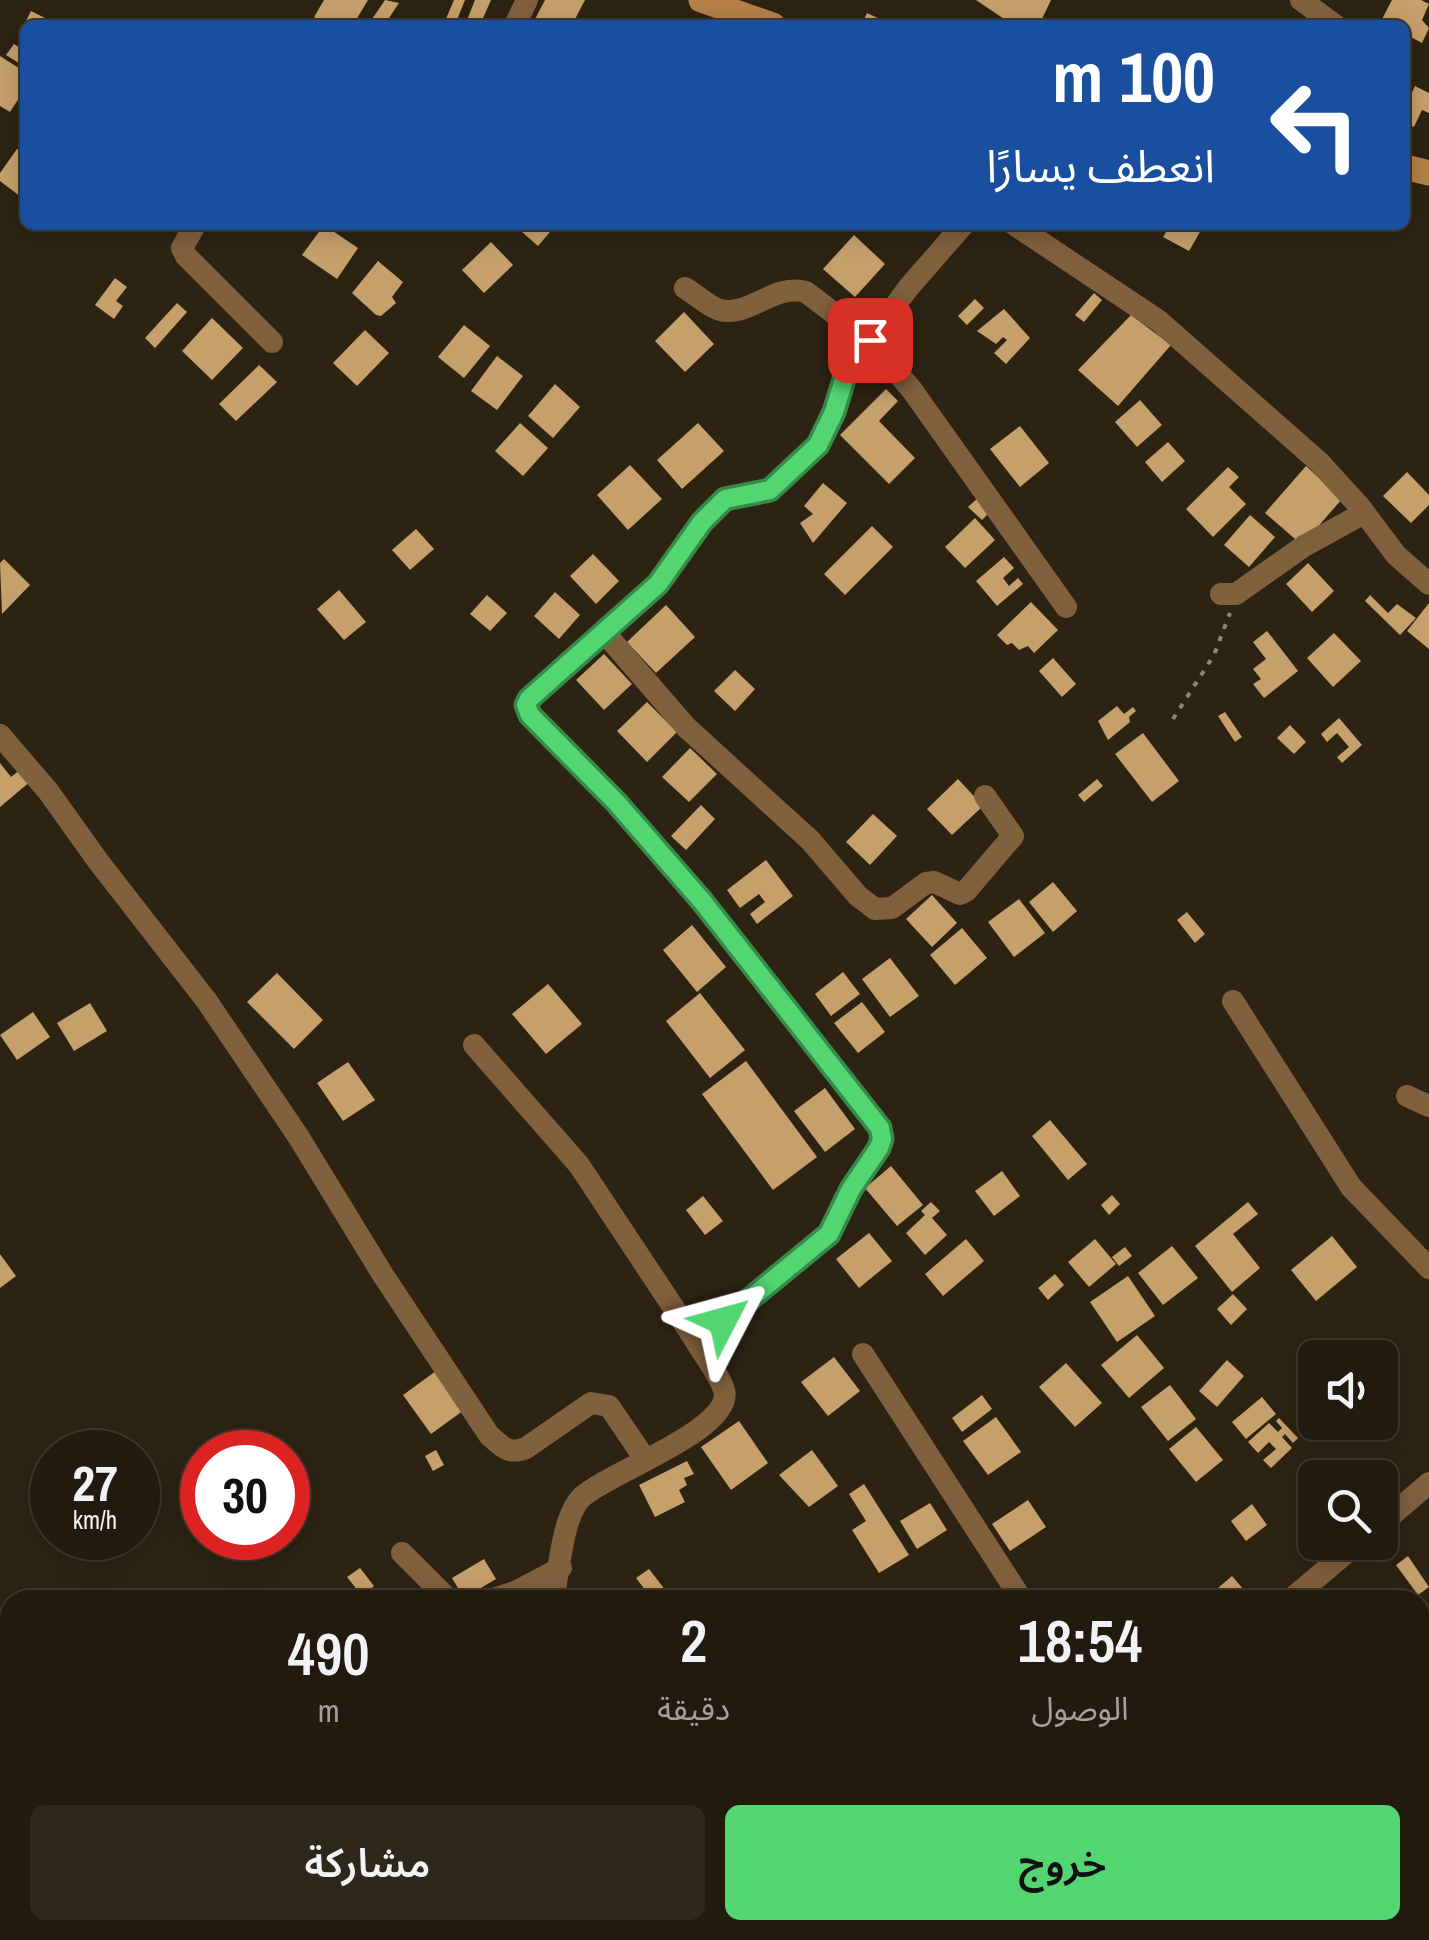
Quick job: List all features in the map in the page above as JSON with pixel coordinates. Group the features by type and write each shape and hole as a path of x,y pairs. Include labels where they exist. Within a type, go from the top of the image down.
{"street":[{"path":"701,0 759,20"},
{"path":"1301,0 1328,20"},
{"path":"192,230 182,248 186,256 272,342"},
{"path":"697,1343 829,1234 882,1139 880,1128 702,901 616,802 530,715 526,705 658,584 702,522 725,499 770,490 818,445 834,412 847,370 910,286 959,230"},
{"path":"1022,230 1159,321 1319,462 1396,554 1429,584"},
{"path":"685,288 720,310 739,309 776,292 806,292 870,340 912,390 1066,607"},
{"path":"1228,594 1364,513"},
{"path":"604,632 686,726 810,840 858,896 876,908 892,908 926,883 934,882 960,894 966,890 1013,836 985,796"},
{"path":"0,735 48,791 216,1014 489,1434 505,1450 516,1452 590,1403 601,1403 609,1406 646,1459"},
{"path":"1233,1001 1351,1187 1429,1268"},
{"path":"474,1045 580,1165 724,1390 724,1404 718,1414 692,1435 582,1497 568,1524 554,1590"},
{"path":"864,1354 1016,1590"},
{"path":"1398,1511 1427,1490"},
{"path":"402,1552 438,1590"},
{"path":"1302,1590 1338,1560"},
{"path":"518,1590 560,1568"}],"path":[{"path":"1173,719 1214,655 1228,594"}],"building":[{"path":"324,0 368,0 356,20 314,17"},
{"path":"385,0 399,3 388,20 371,20"},
{"path":"454,0 465,0 457,20 445,20"},
{"path":"475,0 491,0 482,20 467,20"},
{"path":"545,0 585,0 575,20 535,20"},
{"path":"976,0 1051,0 1041,20 1006,20"},
{"path":"1392,0 1421,0 1429,4 1422,20 1429,28 1422,43 1410,37 1410,20 1382,20"},
{"path":"31,11 49,20 26,20"},
{"path":"14,44 20,48 20,64 6,55"},
{"path":"0,56 20,69 20,97 10,112 0,106"},
{"path":"1415,86 1429,93 1429,113 1422,110 1414,127 1410,125 1410,97"},
{"path":"17,149 20,151 20,196 0,181 0,173"},
{"path":"320,230 331,230 358,248 337,279 302,255"},
{"path":"520,230 552,230 538,246"},
{"path":"1167,230 1201,230 1189,251 1163,237"},
{"path":"854,235 885,264 855,297 823,269"},
{"path":"491,242 513,265 484,293 462,270"},
{"path":"378,261 403,282 392,297 396,303 381,316 352,293"},
{"path":"115,278 127,287 116,301 123,306 114,319 95,305"},
{"path":"1094,293 1102,300 1084,322 1075,315"},
{"path":"975,299 984,308 967,325 958,316"},
{"path":"177,303 187,312 155,348 145,338"},
{"path":"1004,309 1030,338 1006,364 994,353 1007,340 1003,337 996,344 977,331"},
{"path":"684,312 714,344 685,372 655,341"},
{"path":"1131,315 1171,345 1118,406 1078,370"},
{"path":"212,318 243,348 212,380 182,351"},
{"path":"464,325 490,346 464,378 438,357"},
{"path":"365,330 389,353 357,386 333,363"},
{"path":"497,356 523,376 497,410 471,391"},
{"path":"259,365 277,382 236,421 219,404"},
{"path":"555,384 580,407 553,438 528,416"},
{"path":"886,389 898,401 879,421 915,458 889,484 840,435"},
{"path":"1140,400 1162,425 1137,447 1115,422"},
{"path":"520,423 548,448 523,476 495,451"},
{"path":"698,423 724,451 682,489 657,460"},
{"path":"1020,426 1049,463 1020,487 990,449"},
{"path":"1168,442 1185,461 1162,482 1145,462"},
{"path":"630,465 662,499 628,530 597,495"},
{"path":"1306,466 1342,499 1302,545 1265,513"},
{"path":"1228,467 1239,477 1229,487 1246,504 1213,537 1186,509"},
{"path":"1407,472 1429,495 1429,505 1411,523 1383,496"},
{"path":"823,483 847,503 813,543 800,523 813,514 804,506"},
{"path":"980,496 993,509 982,520 968,507"},
{"path":"1250,515 1275,537 1249,567 1224,545"},
{"path":"975,518 995,540 965,568 945,547"},
{"path":"872,526 893,547 845,595 824,574"},
{"path":"416,529 434,549 410,570 392,550"},
{"path":"593,554 619,581 596,604 570,576"},
{"path":"1004,557 1014,568 1003,578 1009,586 1018,578 1023,584 997,606 976,581"},
{"path":"4,559 30,585 2,614 0,563"},
{"path":"1308,563 1334,591 1312,612 1286,584"},
{"path":"339,590 366,622 344,640 317,609"},
{"path":"555,592 580,615 559,639 534,616"},
{"path":"487,595 507,613 490,631 470,614"},
{"path":"1370,595 1388,613 1397,604 1416,618 1400,635 1365,601"},
{"path":"1031,602 1058,630 1034,653 1028,646 1019,650 1012,643 1007,645 997,635"},
{"path":"1429,603 1429,649 1407,631"},
{"path":"666,605 695,637 656,673 627,642"},
{"path":"1267,631 1298,671 1264,698 1253,684 1261,679 1253,669 1266,659 1253,642"},
{"path":"1334,633 1361,661 1333,687 1307,658"},
{"path":"604,654 632,684 604,710 576,680"},
{"path":"1053,658 1076,684 1062,697 1039,671"},
{"path":"735,670 755,689 735,711 714,691"},
{"path":"647,702 677,732 647,762 617,731"},
{"path":"1117,706 1124,714 1133,707 1136,711 1129,717 1130,722 1108,740 1098,721"},
{"path":"1225,712 1242,737 1235,742 1218,716"},
{"path":"1339,718 1362,745 1342,763 1337,757 1349,747 1337,733 1327,742 1321,734"},
{"path":"1290,725 1306,742 1294,754 1277,738"},
{"path":"1143,733 1179,781 1152,802 1115,754"},
{"path":"690,748 717,774 689,802 662,777"},
{"path":"0,763 11,777 21,769 31,781 0,807"},
{"path":"958,779 983,806 952,835 927,809"},
{"path":"1097,779 1103,786 1084,802 1078,795"},
{"path":"701,805 715,819 686,850 671,836"},
{"path":"873,814 897,836 870,865 846,842"},
{"path":"766,860 793,896 757,924 750,914 765,902 759,894 740,908 727,890"},
{"path":"1053,882 1077,911 1053,932 1029,902"},
{"path":"932,895 957,923 932,947 906,919"},
{"path":"1019,899 1045,933 1014,957 988,922"},
{"path":"1187,912 1205,934 1195,943 1177,920"},
{"path":"692,925 726,967 697,992 663,950"},
{"path":"962,928 987,958 955,985 930,955"},
{"path":"890,958 919,996 890,1017 862,979"},
{"path":"843,972 860,994 831,1016 815,994"},
{"path":"277,973 323,1020 294,1049 247,1002"},
{"path":"548,984 582,1024 546,1054 512,1014"},
{"path":"700,993 745,1050 710,1078 666,1021"},
{"path":"862,1002 885,1032 858,1053 834,1023"},
{"path":"90,1003 107,1031 74,1051 57,1023"},
{"path":"33,1012 50,1037 17,1060 0,1035"},
{"path":"746,1061 817,1157 773,1190 702,1094"},
{"path":"348,1062 375,1100 343,1121 317,1083"},
{"path":"825,1088 855,1129 825,1152 794,1111"},
{"path":"1050,1120 1087,1164 1068,1180 1032,1136"},
{"path":"891,1166 923,1205 897,1226 865,1188"},
{"path":"1002,1171 1020,1196 994,1216 975,1191"},
{"path":"1112,1195 1120,1204 1109,1215 1101,1205"},
{"path":"703,1196 723,1221 705,1235 686,1210"},
{"path":"931,1202 940,1211 932,1218 947,1235 925,1255 906,1233 925,1215 921,1211"},
{"path":"1248,1202 1258,1214 1233,1234 1260,1268 1232,1292 1195,1246"},
{"path":"869,1233 892,1261 859,1288 836,1259"},
{"path":"1332,1236 1357,1267 1316,1301 1291,1270"},
{"path":"966,1239 984,1261 943,1296 925,1274"},
{"path":"1095,1239 1116,1264 1089,1287 1068,1262"},
{"path":"1172,1246 1198,1278 1163,1305 1138,1273"},
{"path":"1125,1247 1132,1256 1119,1266 1112,1257"},
{"path":"0,1254 16,1276 0,1288"},
{"path":"1055,1274 1064,1285 1048,1300 1038,1288"},
{"path":"1128,1276 1155,1316 1117,1342 1090,1302"},
{"path":"1233,1294 1247,1309 1231,1325 1217,1309"},
{"path":"1137,1335 1164,1368 1129,1398 1101,1365"},
{"path":"834,1357 860,1391 828,1416 801,1382"},
{"path":"1227,1360 1244,1376 1217,1407 1199,1391"},
{"path":"1066,1363 1102,1403 1075,1427 1039,1387"},
{"path":"436,1371 464,1410 431,1434 403,1395"},
{"path":"1170,1385 1196,1419 1168,1441 1141,1407"},
{"path":"982,1395 992,1409 962,1432 952,1418"},
{"path":"1262,1397 1276,1414 1246,1439 1232,1422"},
{"path":"996,1417 1021,1452 988,1475 963,1441"},
{"path":"1279,1418 1298,1438 1293,1443 1285,1434 1282,1437 1292,1448 1271,1468 1263,1460 1276,1449 1269,1442 1258,1453 1248,1442 1269,1423 1278,1432 1282,1428 1276,1421"},
{"path":"739,1421 768,1463 731,1490 701,1447"},
{"path":"1196,1427 1223,1460 1196,1482 1169,1449"},
{"path":"436,1450 444,1465 433,1471 425,1456"},
{"path":"812,1450 838,1486 809,1507 779,1475"},
{"path":"687,1461 694,1474 684,1478 687,1485 679,1490 685,1502 655,1517 639,1485"},
{"path":"864,1484 909,1555 879,1573 852,1530 866,1521 849,1494"},
{"path":"1028,1500 1046,1527 1010,1551 992,1524"},
{"path":"930,1503 947,1530 917,1549 900,1521"},
{"path":"1252,1504 1267,1525 1246,1541 1231,1521"},
{"path":"1408,1556 1429,1587 1414,1590 1396,1565"},
{"path":"484,1559 496,1579 477,1590 459,1590 452,1578"},
{"path":"360,1568 374,1586 357,1590 347,1577"},
{"path":"649,1569 665,1590 645,1590 636,1578"},
{"path":"1232,1576 1244,1590 1216,1590"}],"route":[{"path":"723,1321 829,1234 851,1189 879,1148 880,1128 702,901 616,802 530,715 526,705 658,584 702,522 725,499 770,490 818,445 834,412 847,370 870,340"}]}
